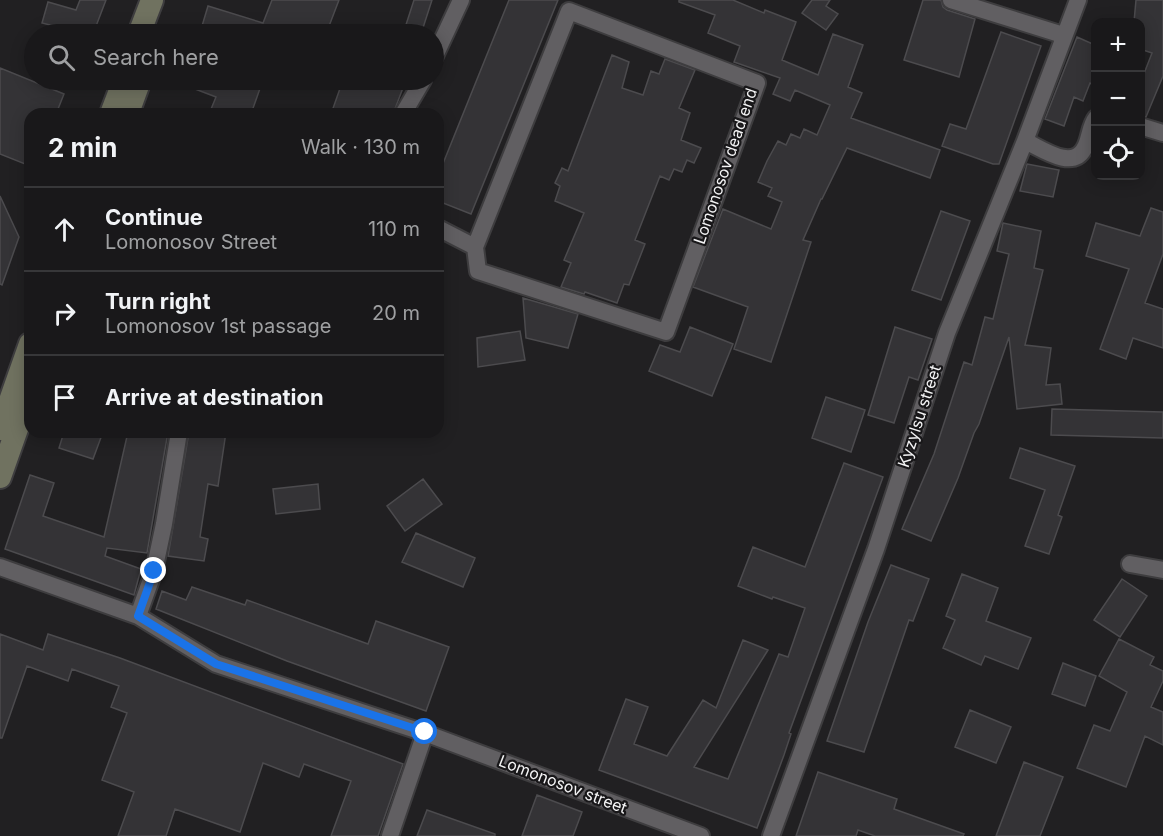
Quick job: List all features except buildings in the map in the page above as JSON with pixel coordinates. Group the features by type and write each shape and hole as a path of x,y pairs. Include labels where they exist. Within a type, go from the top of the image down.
{"main road":[{"path":"144,24 152,0"},
{"path":"160,24 168,0"},
{"path":"113,108 119,90"},
{"path":"130,108 136,90"},
{"path":"0,429 24,361"},
{"path":"0,477 24,409"}],"street":[{"path":"444,37 461,0"},
{"path":"951,0 1064,35"},
{"name":"Kyzylsu street","path":"771,836 876,549 947,333 1025,141 1078,0"},
{"name":"Lomonosov dead end","path":"569,11 757,83 666,332 478,271 475,247 569,11"},
{"path":"407,108 417,90"},
{"path":"1025,141 1068,160 1077,158 1084,149 1092,126"},
{"path":"1145,128 1163,133"},
{"path":"444,231 475,247"},
{"path":"138,616 154,571 178,438"},
{"path":"1130,564 1163,570"},
{"path":"0,567 138,616 216,664 425,732 390,836"},
{"name":"Lomonosov street","path":"425,732 701,836"}],"route":[{"path":"154,571 138,616 216,664 425,732"}]}
